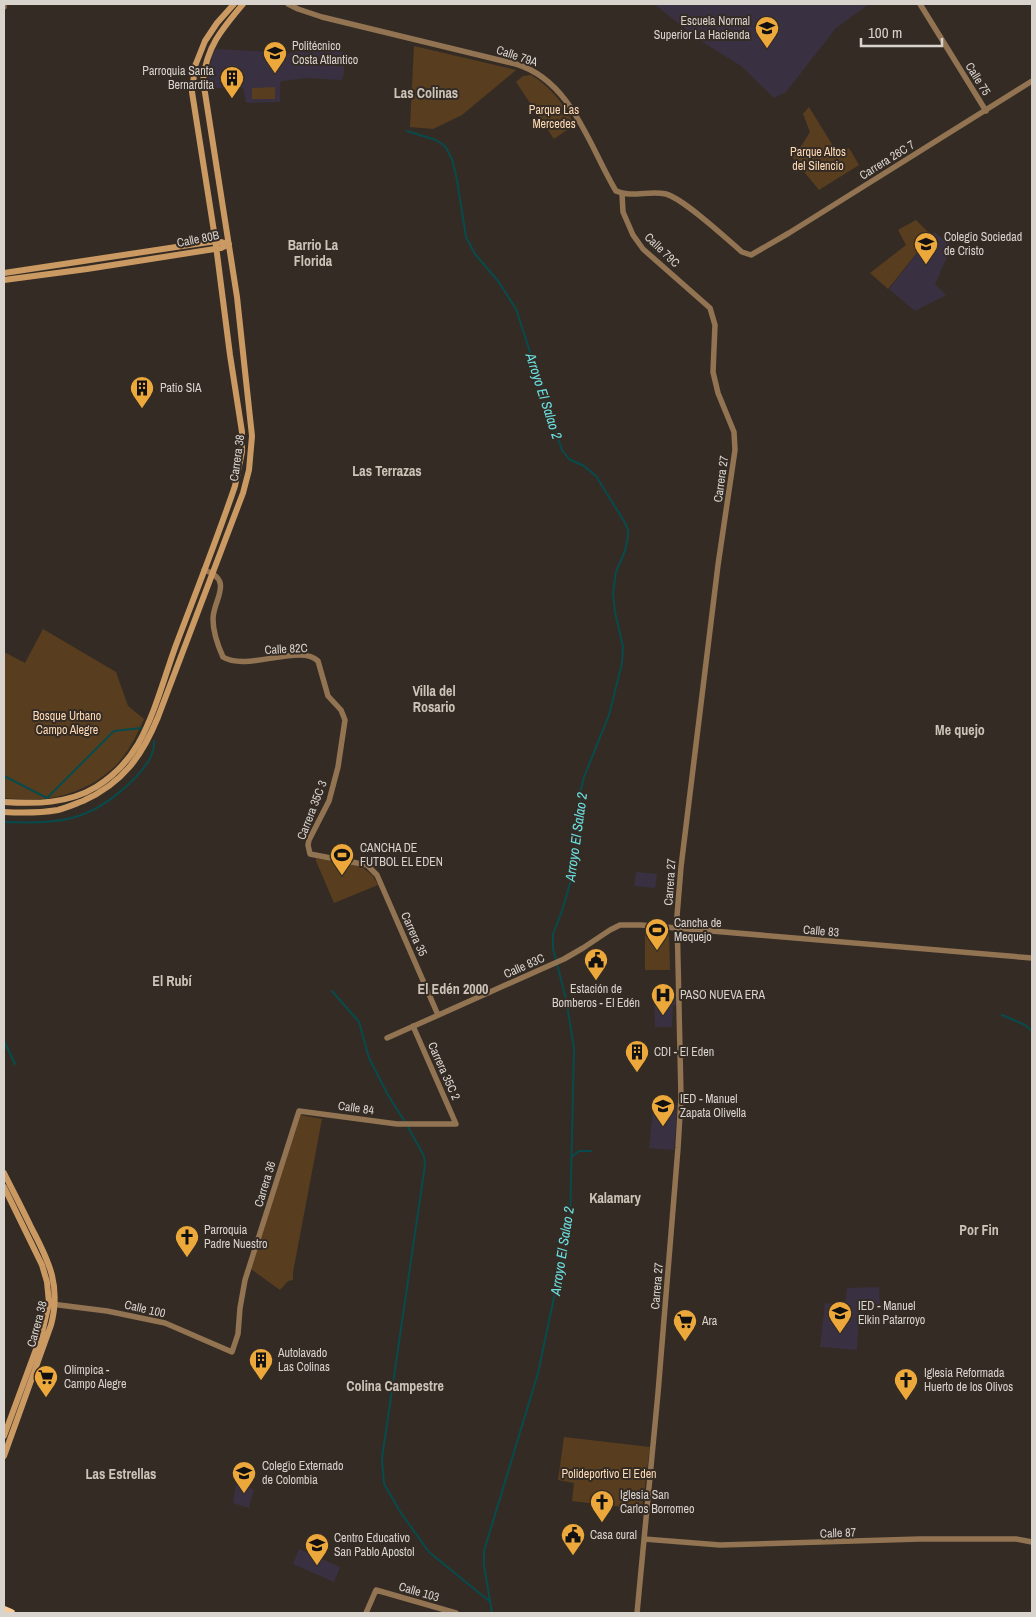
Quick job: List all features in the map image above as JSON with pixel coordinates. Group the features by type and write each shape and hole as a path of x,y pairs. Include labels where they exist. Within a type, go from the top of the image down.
{"highway":[{"path":"4,1610 10,1613"}],"main road":[{"name":"Carrera 38","path":"4,802 39,803 58,801 79,795 96,787 126,761 146,728 235,486 242,452 242,432 230,355 216,241 192,92 195,66 205,41 216,23 234,4"},
{"name":"Carrera 38","path":"4,812 60,810 98,794 120,778 143,749 213,574 243,493 249,470 252,436 245,354 204,80 205,67 213,44 219,33 243,4"},
{"name":"Calle 80B","path":"4,273 216,241 229,244"},
{"name":"Calle 80B","path":"4,280 87,270 217,249 229,244"},
{"name":"Carrera 38","path":"4,1173 49,1260 54,1279 51,1325 6,1442 4,1456"},
{"name":"Carrera 38","path":"4,1187 42,1265 52,1304 4,1436"}],"street":[{"name":"Calle 79A","path":"288,4 298,10 322,17 516,64 538,73 557,89 568,103 616,191 622,194"},
{"name":"Calle 75","path":"921,5 986,111"},
{"name":"Carrera 26C 7","path":"622,194 658,193 671,196 702,218 742,252 751,255 1032,81"},
{"name":"Calle 79C","path":"622,194 623,212 633,235 643,249 710,308"},
{"name":"Carrera 27","path":"637,1613 679,1139 681,1097 677,929 681,867 718,565 735,450 734,432 718,393 713,372 715,324 710,308"},
{"path":"204,570 213,574"},
{"name":"Calle 82C","path":"213,574 218,580 221,589 213,622 223,657 245,662 287,656 312,657 318,661 328,696 344,714"},
{"name":"Carrera 35C 3","path":"344,714 343,739 329,801 308,845 310,854 367,865"},
{"name":"Carrera 35","path":"367,865 379,878 438,1015"},
{"name":"Calle 83","path":"610,930 620,925 632,924 1032,958"},
{"name":"Calle 83C","path":"387,1038 550,965 583,948 610,930"},
{"name":"Carrera 35C 2","path":"413,1026 456,1124"},
{"name":"Calle 84","path":"299,1110 411,1125 456,1124"},
{"name":"Carrera 36","path":"232,1352 238,1334 245,1280 299,1110"},
{"name":"Calle 100","path":"52,1304 107,1311 165,1323 232,1352"},
{"name":"Calle 87","path":"644,1539 720,1545 920,1539 1016,1539 1032,1542"},
{"name":"Calle 103","path":"366,1613 376,1590 456,1613"}],"shaded area":[{"name":"Escuela Normal Superior La Hacienda","path":"654,4 869,4 836,28 786,92 774,98 741,66 698,39"},
{"name":"Politécnico Costa Atlantico","path":"326,46 344,53 342,80 307,78 282,81 280,83 280,102 246,103 243,88 209,88 207,76 216,49 289,53"},
{"name":"Colegio Sociedad de Cristo","path":"934,232 952,246 935,284 946,295 915,311 889,289"},
{"path":"636,872 657,874 655,888 634,886"},
{"name":"PASO NUEVA ERA","path":"672,995 672,999 677,999 677,1005 673,1005 672,1027 655,1027 654,996"},
{"name":"IED - Manuel Zapata Olivella","path":"654,1102 677,1105 674,1150 649,1148"},
{"name":"IED - Manuel Elkin Patarroyo","path":"879,1287 880,1308 859,1309 857,1350 820,1347 825,1303 845,1305 847,1288"},
{"name":"Colegio Externado de Colombia","path":"236,1485 254,1489 249,1508 233,1503"},
{"name":"Centro Educativo San Pablo Apostol","path":"299,1549 340,1567 334,1582 293,1564"}],"green space":[{"name":"Parque Las Mercedes","path":"414,46 516,70 462,115 433,129 410,127"},
{"name":"Parque Las Mercedes","path":"531,75 557,97 574,125 554,139 516,82 523,76"},
{"path":"275,87 275,99 252,99 252,88"},
{"name":"Parque Altos del Silencio","path":"809,107 838,154 849,148 859,165 819,190 792,157 810,132 803,114"},
{"path":"916,220 931,235 888,289 870,273 906,245 898,230"},
{"name":"Bosque Urbano Campo Alegre","path":"43,629 116,672 128,706 144,719 125,755 95,782 56,797 43,799 4,798 4,652 25,663"},
{"path":"316,858 362,867 373,876 378,885 334,903"},
{"name":"Cancha de Mequejo","path":"645,932 669,932 670,970 645,970"},
{"path":"300,1115 322,1119 293,1280 288,1281 280,1290 251,1269"},
{"name":"Polideportivo El Eden","path":"564,1437 650,1447 642,1509 572,1501 574,1483 558,1480"}],"waterway":[{"name":"Arroyo El Salao 2","path":"407,131 436,140 445,146 452,159 457,180 466,237 475,254 498,281 516,309 562,450 569,459 584,466 596,476 628,530 625,551 616,572 613,593 623,647 622,663 609,715 584,777 580,793 580,831 571,880 553,934 553,949 556,960"},
{"path":"47,798 114,731 141,728"},
{"path":"4,822 60,820 76,817 106,803 136,777 146,765 153,751 154,741"},
{"path":"4,776 47,798"},
{"name":"Arroyo El Salao 2","path":"492,1613 484,1565 484,1551 538,1373 570,1222 574,1048 566,999 557,964"},
{"path":"332,991 359,1022 369,1058 388,1095 405,1122"},
{"path":"1002,1015 1025,1025 1032,1031"},
{"path":"4,1041 15,1064"},
{"path":"408,1127 424,1156 425,1165 382,1458 384,1484 401,1513 429,1552 489,1601"},
{"path":"573,1156 579,1151 591,1151"}],"place":[{"name":"Escuela Normal Superior La Hacienda","path":"767,49"},
{"name":"Politécnico Costa Atlantico","path":"275,74"},
{"name":"Parroquia Santa Bernardita","path":"232,99"},
{"name":"Colegio Sociedad de Cristo","path":"926,265"},
{"name":"Patio SIA","path":"142,409"},
{"name":"CANCHA DE FUTBOL EL EDEN","path":"342,876"},
{"name":"Cancha de Mequejo","path":"657,951"},
{"name":"Estación de Bomberos - El Edén","path":"596,981"},
{"name":"PASO NUEVA ERA","path":"663,1016"},
{"name":"CDI - El Eden","path":"637,1073"},
{"name":"IED - Manuel Zapata Olivella","path":"663,1127"},
{"name":"Parroquia Padre Nuestro","path":"187,1258"},
{"name":"IED - Manuel Elkin Patarroyo","path":"840,1334"},
{"name":"Ara","path":"685,1342"},
{"name":"Autolavado Las Colinas","path":"261,1381"},
{"name":"Olímpica - Campo Alegre","path":"46,1398"},
{"name":"Iglesia Reformada Huerto de los Olivos","path":"906,1401"},
{"name":"Colegio Externado de Colombia","path":"244,1494"},
{"name":"Iglesia San Carlos Borromeo","path":"602,1523"},
{"name":"Casa cural","path":"573,1556"},
{"name":"Centro Educativo San Pablo Apostol","path":"317,1566"}],"district":[{"name":"Las Colinas","path":"426,93"},
{"name":"Barrio La Florida","path":"313,254"},
{"name":"Las Terrazas","path":"387,471"},
{"name":"Villa del Rosario","path":"434,700"},
{"name":"Me quejo","path":"960,730"},
{"name":"El Rubí","path":"172,981"},
{"name":"El Edén 2000","path":"453,989"},
{"name":"Kalamary","path":"615,1198"},
{"name":"Por Fin","path":"979,1230"},
{"name":"Colina Campestre","path":"395,1386"},
{"name":"Las Estrellas","path":"121,1474"}]}
